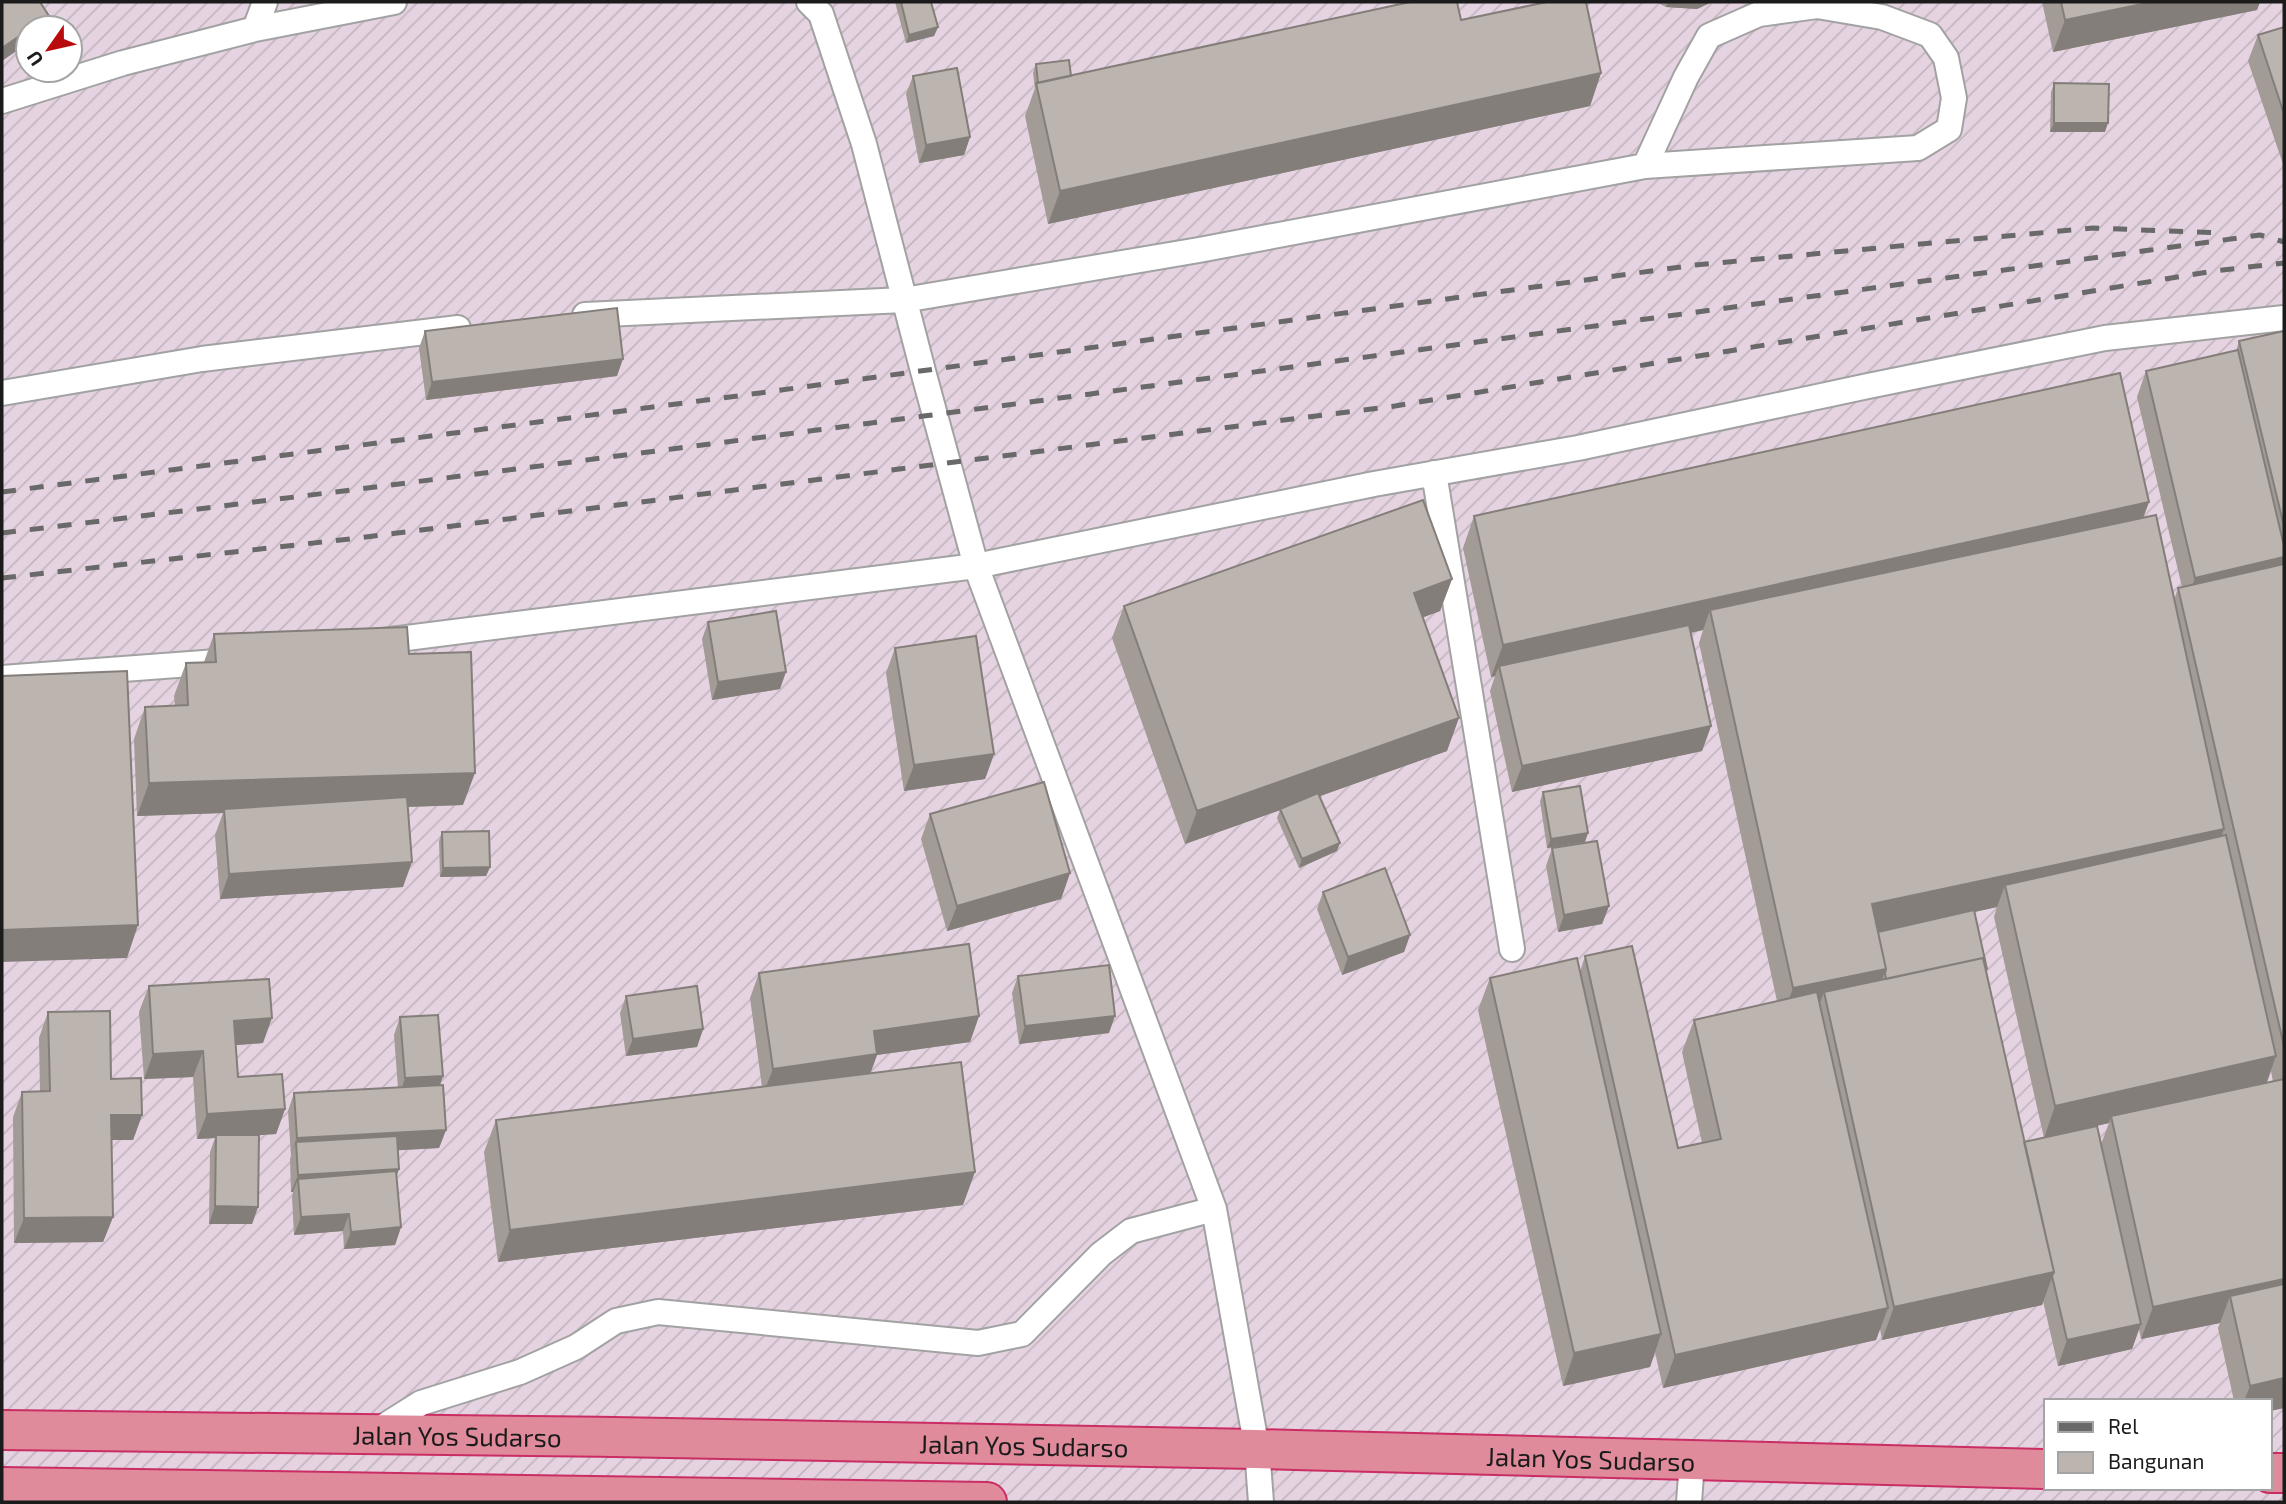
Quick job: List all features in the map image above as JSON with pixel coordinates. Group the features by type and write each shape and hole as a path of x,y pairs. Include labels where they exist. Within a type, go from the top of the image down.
{"highway":[{"name":"Jalan Yos Sudarso","path":"2,1430 374,1433 1257,1449 2044,1469"},
{"path":"2,1487 988,1502"}],"lane":[{"path":"255,29 265,2"},
{"path":"2,101 123,63 255,29 394,2"},
{"path":"817,6 864,144 976,566 1214,1209 1257,1449 1261,1502"},
{"path":"565,316 904,300 1199,250 1645,166 1918,148 1949,129 1954,97 1946,58 1930,35 1882,16 1816,6 1759,14 1709,36 1686,77 1645,166"},
{"path":"348,646 976,566 1361,486 1578,448 2105,338 2284,318"},
{"path":"2,393 202,359 485,324"},
{"path":"1434,473 1512,949"},
{"path":"2,678 239,660"},
{"path":"374,1433 421,1403 520,1373 576,1347 616,1321 658,1312 978,1343 1022,1334 1101,1254 1131,1231 1214,1209"},
{"path":"1689,1502 1692,1462"}],"shaded area":[{"path":"2,2 2284,2 2284,1502 2,1502"}],"building":[{"path":"2,2 40,2 48,14 14,14 14,40 2,48"},
{"path":"901,2 931,2 938,27 909,35"},
{"path":"1410,2 1457,2 1461,20 1547,2 1586,2 1601,73 1060,191 1036,83"},
{"path":"2061,2 2152,2 2065,20"},
{"path":"2284,27 2284,114 2258,35"},
{"path":"1069,60 1071,76 1038,83 1036,64"},
{"path":"957,68 970,137 926,145 913,76"},
{"path":"2054,83 2109,84 2108,123 2054,123"},
{"path":"617,308 623,359 432,382 425,331"},
{"path":"2284,331 2284,526 2239,341"},
{"path":"2238,350 2284,546 2284,557 2195,578 2146,371"},
{"path":"2120,373 2149,502 1503,645 1474,516"},
{"path":"1423,500 1452,579 1414,593 1459,718 1197,811 1124,606"},
{"path":"2156,515 2224,829 1872,904 1886,969 1793,988 1710,610"},
{"path":"2284,564 2284,1046 2178,588"},
{"path":"776,611 786,672 718,682 708,622"},
{"path":"1689,625 1711,726 1522,766 1499,666"},
{"path":"407,627 409,654 471,652 475,773 149,783 145,707 188,705 186,663 216,662 214,634"},
{"path":"976,636 994,754 914,765 895,648"},
{"path":"127,671 138,925 2,930 2,676"},
{"path":"1044,782 1070,873 957,906 930,814"},
{"path":"1580,786 1588,833 1551,839 1543,792"},
{"path":"1318,793 1340,843 1302,859 1280,809"},
{"path":"407,797 412,862 229,874 224,809"},
{"path":"489,831 490,867 443,868 442,832"},
{"path":"2226,835 2276,1056 2055,1106 2005,885"},
{"path":"1597,841 1609,906 1564,915 1552,848"},
{"path":"1385,868 1410,935 1348,957 1323,892"},
{"path":"1974,910 1986,970 1983,958 1886,979 1878,932"},
{"path":"969,944 979,1016 874,1031 877,1054 773,1069 759,973"},
{"path":"1632,946 1678,1148 1721,1139 1694,1020 1817,992 1888,1308 1675,1355 1585,956"},
{"path":"1577,958 1661,1334 1574,1353 1490,978"},
{"path":"1983,958 2054,1272 1894,1307 1824,992"},
{"path":"1109,965 1115,1016 1025,1026 1018,976"},
{"path":"269,979 272,1018 234,1021 238,1077 282,1074 285,1109 207,1114 203,1051 153,1054 149,986"},
{"path":"697,986 703,1029 633,1039 626,996"},
{"path":"110,1011 111,1079 141,1078 142,1115 111,1115 113,1217 24,1218 22,1092 50,1091 48,1012"},
{"path":"438,1015 443,1076 405,1078 400,1017"},
{"path":"961,1062 975,1172 510,1230 496,1120"},
{"path":"2284,1079 2284,1279 2153,1307 2111,1116"},
{"path":"443,1085 446,1130 297,1138 294,1093"},
{"path":"2097,1126 2141,1324 2067,1340 2024,1142"},
{"path":"216,1135 259,1135 258,1207 215,1206"},
{"path":"397,1136 399,1169 298,1175 296,1142"},
{"path":"396,1171 401,1227 351,1232 349,1214 301,1217 298,1179"},
{"path":"2284,1284 2284,1378 2250,1386 2230,1296"}],"railway":[{"path":"2,492 745,395 1695,265 2093,228 2221,233"},
{"path":"2,533 849,426 2260,235 2284,242"},
{"path":"2,578 358,538 1395,406 2214,271 2284,263"}]}
